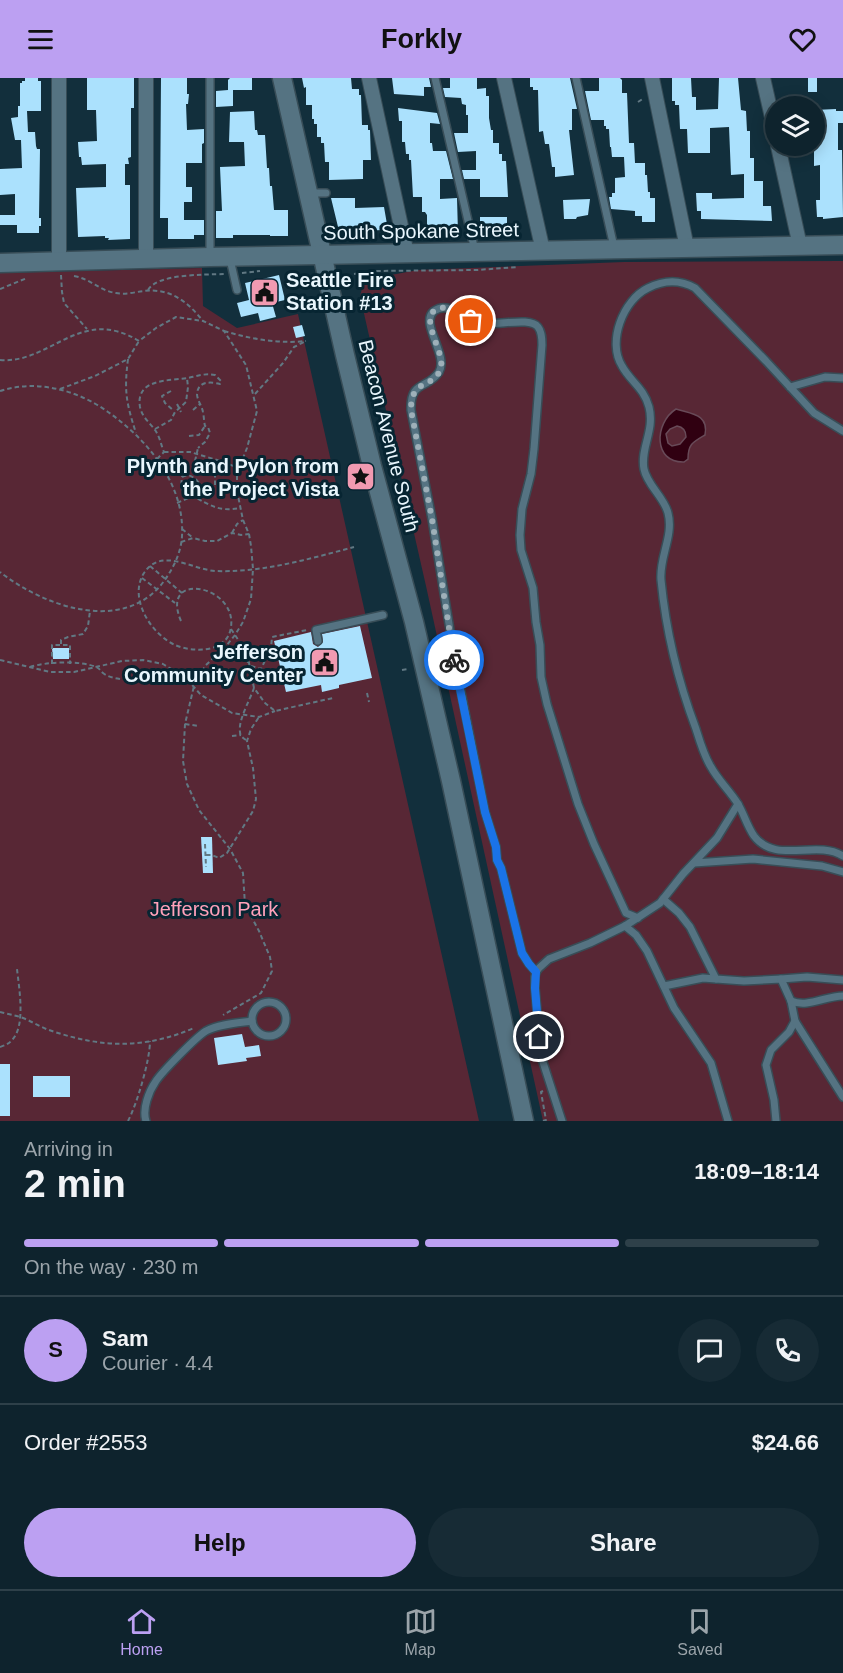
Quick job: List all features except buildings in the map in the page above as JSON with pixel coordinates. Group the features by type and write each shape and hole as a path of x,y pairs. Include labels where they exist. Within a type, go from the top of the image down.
{"main road":[{"name":"Beacon Avenue South","path":"282,78 321,255 372,466 425,665 471,868 524,1121"},
{"name":"South Spokane Street","path":"0,263 61,272 146,259 210,257 232,265 321,255 843,245"}],"street":[{"path":"59,78 61,272"},
{"path":"146,78 146,259"},
{"path":"369,78 390,192 407,254"},
{"path":"504,78 543,251"},
{"path":"652,78 687,248"},
{"path":"763,78 767,96"},
{"path":"780,156 800,246"}],"lane":[{"path":"210,78 210,257"},
{"path":"435,78 475,253"},
{"path":"576,78 614,250"},
{"path":"307,193 326,193"},
{"path":"232,265 237,290"},
{"path":"843,432 814,413 695,288 685,283 666,281 635,296 624,311 620,320 616,345 618,356 621,365 646,397 651,424 644,455 644,471 668,513 669,535 661,569 669,640 683,695 710,767 738,804 753,835 762,844 772,849 783,850 832,850 843,856"},
{"path":"536,972 522,953 485,812 456,667 432,519 411,410 411,397 414,392 440,371 440,352 430,317 436,309 450,308 471,321 484,324 525,321 533,323 539,329 542,345 534,449 531,474 522,509 520,535 521,550 534,588 541,677 578,804 594,844 626,913 638,918"},
{"path":"790,387 825,377 843,378"},
{"path":"318,640 316,630 383,615"},
{"path":"562,1121 541,1056 536,1018 536,972 549,960 625,927 663,899 717,838 738,804"},
{"path":"694,863 753,859 822,866 843,872"},
{"path":"663,899 690,927 716,979"},
{"path":"625,927 636,934 647,951 674,1008 711,1064 728,1121"},
{"path":"664,986 703,978 744,981 807,977 843,980"},
{"path":"781,979 791,1001 795,1021 843,1096"},
{"path":"791,1001 800,1004 843,996"},
{"path":"270,1002 280,1006 286,1016 285,1027 277,1035 272,1036 256,1031 252,1021 255,1010 264,1003 270,1002"},
{"path":"146,1121 147,1102 156,1081 197,1038 207,1030 252,1021"},
{"path":"776,1121 766,1065 771,1050 789,1032 795,1021"}],"path":[{"path":"147,291 157,281 195,275 232,265 262,271"},
{"path":"88,330 64,303 61,272 85,278 114,293 162,291 179,298 191,307 203,321"},
{"path":"0,289 33,276"},
{"path":"137,435 127,404 125,383 128,359 139,341 176,317 203,321 224,331 249,338 287,343 306,341 294,347 254,395"},
{"path":"0,360 18,358 36,352 88,330 111,329 139,341"},
{"path":"221,1016 261,993 272,971 270,957 245,905 243,873 230,849 199,810 187,784 183,761 185,724 194,686 205,666 235,635 243,622 251,599 253,569 249,534 243,520 237,491 237,472 247,448 257,411 246,365 224,331"},
{"path":"58,390 95,376 128,359"},
{"path":"164,452 154,429 141,410 141,396 145,390 152,383 162,380 210,374 219,377 221,381 218,384 209,381 202,385 197,394 210,433 198,448 195,461 205,472 215,475 215,485 205,488 189,474 185,475 182,477 181,487 187,498"},
{"path":"154,429 171,420 186,402 184,399 188,387 187,378"},
{"path":"0,391 28,386 58,390 98,405 123,423 137,435 157,459 172,486 182,529 176,561 166,579 157,590 140,601 117,610 90,611 44,600 0,572"},
{"path":"171,391 162,396 165,403 178,411"},
{"path":"177,404 178,411"},
{"path":"193,410 201,404"},
{"path":"189,436 199,435 206,426"},
{"path":"157,459 164,452 190,452 239,468"},
{"path":"177,503 193,496 214,508 228,510 240,508"},
{"path":"182,529 194,538 217,541 232,533 237,524 243,520"},
{"path":"232,533 249,534"},
{"path":"181,542 194,538"},
{"path":"176,604 182,593 198,588 220,598 227,608 231,616 231,629 226,640 208,650 175,645 158,633 145,616 139,588 150,566 164,560 212,570 239,571 291,562 354,547"},
{"path":"150,566 182,593"},
{"path":"142,578 176,604 182,621"},
{"path":"61,645 61,640 83,634 88,626 90,611"},
{"path":"231,629 247,653 254,688 265,703 275,711"},
{"path":"220,645 233,648 250,665 261,669 271,648 272,637 309,629 316,630"},
{"path":"52,664 52,645 70,645 70,664"},
{"path":"0,660 50,672 74,672 122,661 143,660 163,663 186,678 201,695 232,713 243,716 259,717 275,711 333,698"},
{"path":"27,668 42,663 84,664 98,668 111,678 120,679"},
{"path":"140,680 153,678 172,669"},
{"path":"240,735 243,716 254,688"},
{"path":"367,693 369,702"},
{"path":"206,855 219,858 227,853 253,811 256,799 247,741 250,729 259,717"},
{"path":"185,724 199,726"},
{"path":"232,736 240,735 247,741"},
{"path":"205,844 206,867"},
{"path":"0,1047 13,1040 21,1017 17,969"},
{"path":"0,1012 21,1017 54,1032 84,1041 122,1045 183,1033 202,1025"},
{"path":"128,1121 149,1056 150,1041"},
{"path":"543,1121 546,1120 541,1092 551,1089"}],"green space":[{"path":"843,261 843,1121 543,1121 360,296 363,285 369,279 418,270 624,262"},
{"name":"Jefferson Park","path":"202,268 203,306 237,328 298,314 479,1121 0,1121 0,273"}],"shaded area":[{"path":"676,409 693,414 702,419 706,428 705,435 692,444 688,459 684,462 674,461 662,449 661,432 669,415","holes":["677,426 685,431 686,437 680,444 672,446 668,443 666,434"]}],"way so far":[{"path":"454,660 432,519 411,410 411,397 418,388 440,371 440,352 431,326 432,313 436,309 450,308 471,321"}],"place":[{"name":"Seattle Fire Station #13","path":"265,292"},
{"name":"Plynth and Pylon from the Project Vista","path":"360,477"},
{"name":"Jefferson Community Center","path":"324,663"}],"route":[{"path":"454,660 497,860 522,953 536,972 536,1018 539,1037"}]}
